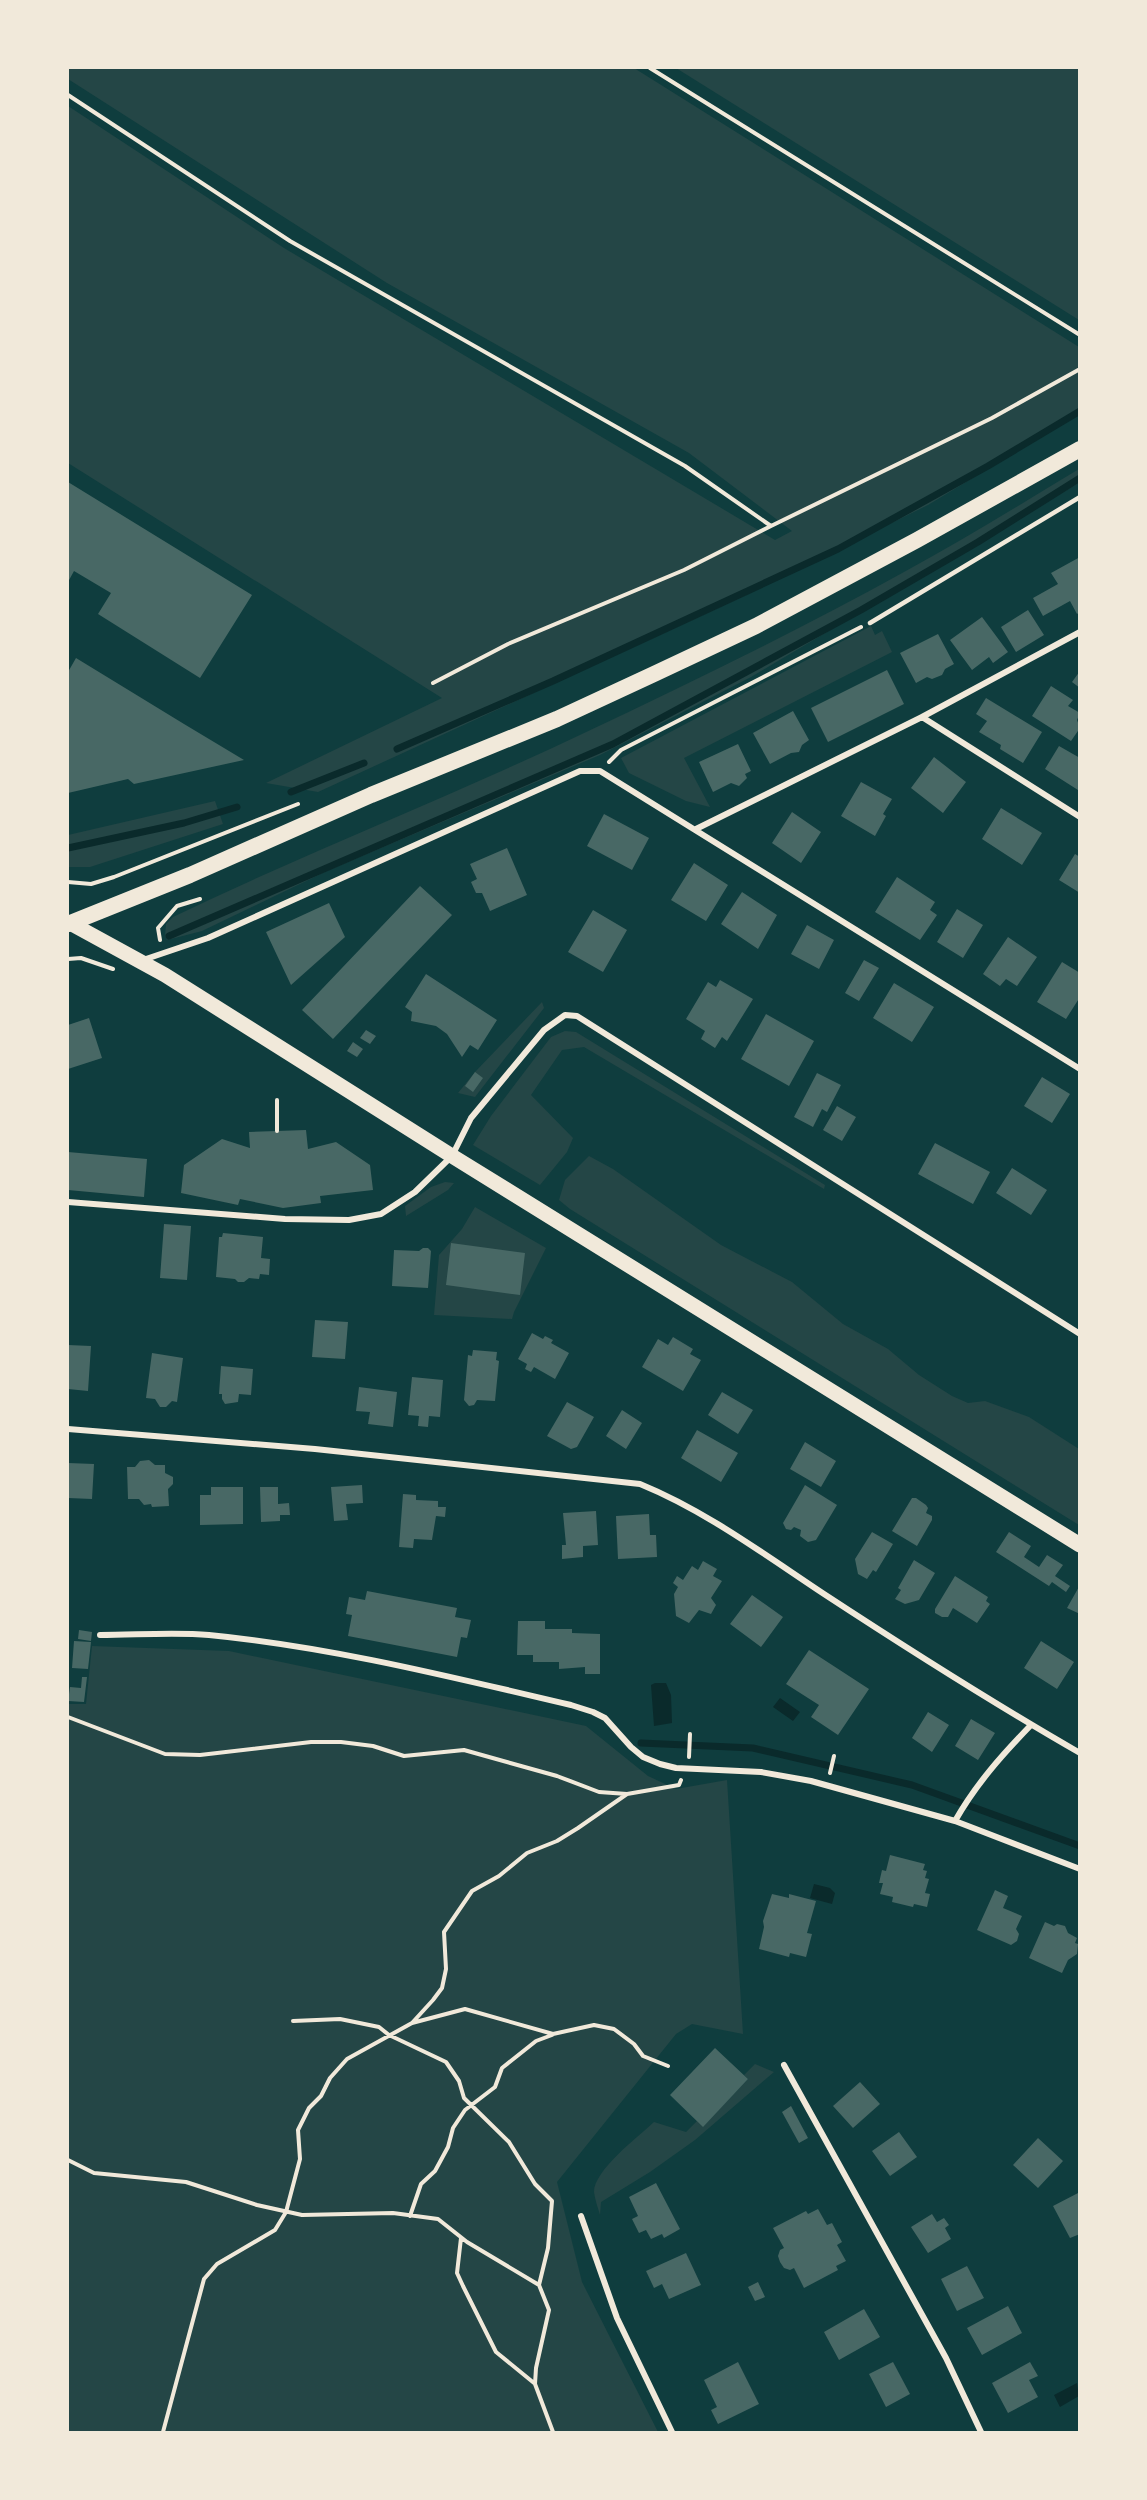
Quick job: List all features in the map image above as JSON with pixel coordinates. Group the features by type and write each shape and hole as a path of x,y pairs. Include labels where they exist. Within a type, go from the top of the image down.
{"highway":[{"path":"69,924 190,875 370,795 557,719 654,674 756,626 1080,449"}],"main road":[{"path":"69,924 140,961 1080,1545"}],"street":[{"path":"696,829 922,717 1080,632"},
{"path":"922,717 1080,817"},
{"path":"140,961 208,938 580,771 600,771 1080,1069"},
{"path":"68,1202 285,1219 349,1220 381,1214 415,1192 452,1156 467,1123 476,1110 544,1029 566,1015 578,1016 1080,1334"},
{"path":"68,1429 315,1449 640,1484 670,1496 1031,1725 1080,1753"},
{"path":"100,1635 206,1635 295,1646 388,1662 593,1712 605,1718 631,1748 643,1757 660,1764 688,1769 783,1775 955,1821 1080,1869"},
{"path":"955,1821 971,1792 1031,1725"},
{"path":"784,2065 946,2358 981,2433"},
{"path":"581,2216 617,2318 672,2433"}],"lane":[{"path":"870,623 1080,498"}],"path":[{"path":"650,68 1080,336"},
{"path":"68,95 290,241 686,466 771,526"},
{"path":"433,683 508,644 684,570 992,418 1080,369"},
{"path":"600,771 621,750 870,623"},
{"path":"68,882 91,884 114,877 306,801"},
{"path":"277,1100 277,1131"},
{"path":"68,1717 165,1754 200,1755 311,1742 341,1742 373,1746 404,1756 464,1750 557,1776 599,1792 627,1794 679,1785 688,1769"},
{"path":"689,1754 690,1734"},
{"path":"830,1774 834,1756"},
{"path":"412,2023 442,1988 446,1969 444,1932 472,1891 499,1876 527,1853 557,1841 627,1794"},
{"path":"163,2433 204,2279 217,2264 275,2230 286,2211 300,2159 298,2130 309,2108 321,2096 330,2078 347,2059 412,2023 465,2009 553,2034"},
{"path":"293,2021 340,2019 379,2026 389,2035 446,2062 459,2081 464,2098 509,2142 535,2184 552,2201 548,2247 539,2286 549,2310 536,2367 535,2384 553,2433"},
{"path":"410,2216 421,2184 435,2171 448,2147 453,2128 465,2110 495,2087 502,2068 536,2041 553,2034 594,2025 614,2029 634,2044 644,2056 668,2066"},
{"path":"68,2160 94,2173 186,2182 257,2205 302,2215 393,2213 438,2219 461,2238 539,2286"},
{"path":"461,2238 458,2272 496,2352 535,2384"}],"shaded area":[{"path":"68,68 634,68 1079,347 1079,414 928,505 738,599 318,792 266,783 442,698 68,463 68,106 284,248 775,540 792,531 689,453 387,283 68,79"},
{"path":"676,68 1079,68 1079,320"},
{"path":"1079,469 1079,483 751,677 600,755 327,871 202,931 167,940 166,924 173,917 531,758 744,656 926,560"},
{"path":"871,626 875,635 882,631 892,652 684,758 710,807 686,801 629,773 621,758"},
{"path":"215,801 223,824 90,867 68,867 68,835"},
{"path":"542,1002 544,1008 475,1097 458,1093 475,1072"},
{"path":"565,1031 576,1032 825,1185 824,1189 584,1047 562,1050 531,1095 573,1138 567,1152 540,1185 473,1145 491,1116 551,1037"},
{"path":"589,1156 613,1169 721,1245 792,1282 843,1324 888,1349 919,1375 952,1396 968,1403 985,1401 1029,1417 1079,1449 1079,1525 570,1209 559,1200 565,1180"},
{"path":"445,1182 454,1183 448,1190 406,1216 405,1206 431,1187"},
{"path":"475,1207 546,1248 512,1319 434,1315 439,1255 462,1229"},
{"path":"92,1646 229,1651 586,1726 648,1776 676,1789 727,1780 743,2034 692,2024 676,2034 557,2182 582,2282 658,2432 68,2432 68,1704 86,1704"},
{"path":"666,1683 671,1695 672,1723 654,1726 651,1685"},
{"path":"780,1698 800,1712 793,1721 773,1707"},
{"path":"814,1884 830,1888 835,1893 832,1904 810,1898"},
{"path":"755,2064 774,2072 695,2140 650,2172 601,2202 600,2215 594,2192 596,2183 618,2154 654,2122 686,2132 697,2121 703,2126 748,2079 744,2075"},
{"path":"1077,2383 1079,2396 1060,2407 1054,2395"}],"building":[{"path":"68,482 252,595 200,678 98,614 111,593 74,571 68,582"},
{"path":"1080,557 1080,612 1077,614 1070,601 1043,616 1033,598 1058,584 1051,573"},
{"path":"1028,610 1044,635 1016,652 1001,627"},
{"path":"982,617 1008,652 993,663 989,657 972,670 950,640"},
{"path":"938,634 954,664 945,669 942,675 932,679 927,677 916,683 900,653"},
{"path":"76,658 244,760 134,784 128,779 68,793 68,672"},
{"path":"887,670 904,704 828,742 811,708"},
{"path":"1080,671 1080,688 1072,682"},
{"path":"1051,686 1073,700 1068,706 1080,713 1077,720 1080,728 1071,741 1032,716"},
{"path":"986,698 1042,732 1023,763 1000,749 1001,745 979,732 987,721 976,714"},
{"path":"793,711 809,740 802,745 799,752 791,753 770,764 753,733"},
{"path":"738,744 751,771 745,774 747,778 739,786 731,783 713,792 699,762"},
{"path":"1059,746 1080,758 1078,790 1045,769"},
{"path":"934,757 966,782 943,813 911,788"},
{"path":"861,782 892,799 883,814 886,816 875,836 841,816"},
{"path":"1001,808 1042,833 1022,865 982,839"},
{"path":"792,812 821,832 801,863 772,843"},
{"path":"604,814 649,838 632,870 587,846"},
{"path":"507,848 527,895 490,911 482,893 476,893 471,882 477,879 470,864"},
{"path":"1075,854 1080,857 1080,893 1059,880"},
{"path":"694,863 728,885 706,921 671,900"},
{"path":"897,877 935,902 930,910 937,915 920,940 875,912"},
{"path":"420,886 452,915 333,1039 302,1010"},
{"path":"742,892 777,915 758,949 721,924"},
{"path":"329,903 345,937 291,985 266,932"},
{"path":"957,909 983,925 963,958 937,942"},
{"path":"593,910 627,930 603,972 568,952"},
{"path":"807,925 834,940 819,969 791,954"},
{"path":"1008,937 1037,957 1017,986 1006,979 1000,986 983,974"},
{"path":"864,960 879,968 859,1001 845,993"},
{"path":"1062,962 1080,973 1080,997 1066,1019 1037,1002"},
{"path":"426,974 497,1020 478,1050 470,1045 462,1057 447,1034 436,1026 411,1021 412,1012 405,1007"},
{"path":"720,980 753,999 727,1041 722,1037 715,1048 701,1039 705,1031 686,1019 708,982 716,987"},
{"path":"894,983 934,1007 912,1042 873,1018"},
{"path":"766,1014 814,1041 789,1086 741,1059"},
{"path":"89,1018 102,1058 68,1069 68,1025"},
{"path":"366,1030 376,1036 370,1044 360,1038"},
{"path":"353,1042 363,1049 357,1057 347,1051"},
{"path":"475,1072 483,1078 473,1092 465,1086"},
{"path":"817,1073 841,1085 827,1112 822,1109 813,1127 794,1117"},
{"path":"1042,1077 1070,1094 1052,1123 1024,1106"},
{"path":"837,1106 856,1117 842,1141 823,1130"},
{"path":"306,1130 308,1149 336,1142 370,1165 373,1190 320,1196 321,1203 283,1208 240,1199 238,1205 181,1193 184,1165 222,1139 250,1148 249,1132"},
{"path":"935,1143 990,1172 973,1204 918,1174"},
{"path":"68,1152 147,1159 144,1197 68,1190"},
{"path":"1012,1168 1047,1190 1031,1215 996,1193"},
{"path":"164,1224 191,1226 187,1280 160,1278"},
{"path":"223,1233 263,1237 261,1258 270,1259 269,1275 260,1274 259,1279 249,1278 244,1282 216,1277 219,1237 222,1237"},
{"path":"451,1243 525,1253 520,1295 446,1285"},
{"path":"423,1248 431,1251 428,1288 392,1286 394,1250 419,1251"},
{"path":"315,1320 348,1322 345,1359 312,1357"},
{"path":"532,1333 543,1339 545,1336 553,1340 551,1343 569,1353 555,1379 534,1367 531,1372 525,1369 527,1364 518,1359"},
{"path":"673,1337 693,1349 690,1354 701,1360 683,1391 642,1367 658,1339 668,1345"},
{"path":"68,1345 91,1346 88,1391 68,1389"},
{"path":"473,1350 497,1352 496,1360 499,1361 495,1401 477,1400 474,1405 469,1406 464,1400 468,1355 472,1356"},
{"path":"152,1353 183,1358 177,1402 172,1401 166,1407 160,1407 155,1399 146,1398"},
{"path":"221,1366 253,1369 251,1395 239,1394 238,1402 225,1404 222,1394 219,1394"},
{"path":"412,1377 443,1380 440,1417 429,1416 428,1427 418,1426 419,1416 408,1415"},
{"path":"359,1387 397,1392 393,1427 368,1424 370,1412 356,1411"},
{"path":"722,1392 753,1410 738,1434 708,1415"},
{"path":"567,1402 594,1417 577,1447 571,1449 547,1436"},
{"path":"622,1410 642,1423 626,1449 606,1436"},
{"path":"697,1430 738,1453 721,1482 681,1458"},
{"path":"805,1442 836,1461 821,1487 790,1469"},
{"path":"149,1460 155,1465 165,1465 165,1473 173,1477 173,1484 168,1489 169,1506 152,1507 151,1504 144,1505 139,1499 128,1499 127,1467 135,1467 140,1461"},
{"path":"68,1463 94,1464 92,1499 68,1498"},
{"path":"362,1485 363,1503 346,1504 348,1520 334,1521 331,1487"},
{"path":"805,1485 837,1505 816,1540 808,1542 800,1536 801,1530 794,1527 791,1530 786,1529 783,1523"},
{"path":"211,1487 243,1487 243,1524 200,1525 200,1495 211,1495"},
{"path":"260,1487 278,1487 278,1504 289,1503 290,1515 280,1515 280,1521 261,1522"},
{"path":"403,1494 416,1495 416,1500 438,1501 438,1507 446,1507 445,1517 436,1516 432,1540 414,1539 413,1548 399,1547"},
{"path":"912,1498 926,1505 928,1508 926,1513 932,1516 917,1546 892,1531"},
{"path":"596,1511 598,1545 583,1546 583,1557 562,1559 562,1545 566,1545 563,1513"},
{"path":"649,1514 650,1535 656,1535 657,1557 618,1559 616,1516"},
{"path":"872,1532 893,1544 876,1572 873,1570 867,1579 858,1574 855,1559"},
{"path":"1009,1532 1031,1546 1024,1557 1039,1567 1047,1555 1063,1565 1055,1576 1070,1586 1066,1592 1052,1582 1049,1586 996,1552"},
{"path":"914,1560 935,1573 919,1600 905,1604 895,1599 901,1590 898,1588"},
{"path":"703,1561 717,1569 713,1576 722,1581 711,1598 716,1605 711,1614 699,1610 689,1623 676,1616 674,1594 678,1587 673,1583 677,1576 683,1580 692,1566 698,1570"},
{"path":"955,1576 988,1597 986,1601 990,1604 977,1623 953,1608 948,1617 935,1613 935,1609"},
{"path":"1080,1585 1080,1614 1067,1608"},
{"path":"367,1591 457,1608 455,1617 471,1620 467,1638 461,1637 457,1657 348,1636 352,1615 346,1614 349,1597 365,1600"},
{"path":"752,1595 783,1617 761,1647 730,1624"},
{"path":"518,1621 545,1621 545,1629 572,1629 572,1633 600,1634 600,1674 585,1674 585,1667 559,1669 559,1662 533,1662 533,1655 517,1655"},
{"path":"79,1630 92,1632 91,1641 78,1639"},
{"path":"74,1641 91,1642 88,1669 72,1668"},
{"path":"1041,1641 1074,1662 1057,1689 1024,1668"},
{"path":"809,1650 869,1689 838,1735 811,1717 819,1705 786,1684"},
{"path":"82,1677 87,1677 84,1702 68,1701 70,1687 81,1688"},
{"path":"928,1712 949,1725 932,1752 912,1738"},
{"path":"971,1719 995,1733 978,1760 955,1746"},
{"path":"890,1855 925,1864 923,1870 927,1871 925,1878 929,1879 925,1893 930,1894 927,1907 914,1904 913,1907 892,1902 893,1897 880,1894 883,1883 879,1883 882,1870 886,1871"},
{"path":"995,1890 1008,1896 1003,1908 1022,1916 1016,1929 1019,1934 1017,1941 1011,1945 977,1930"},
{"path":"772,1894 789,1898 789,1894 816,1901 807,1933 812,1934 806,1957 790,1953 789,1957 759,1949 764,1927 763,1921"},
{"path":"1045,1922 1054,1926 1057,1924 1065,1926 1068,1933 1077,1938 1075,1943 1078,1944 1077,1954 1068,1960 1062,1973 1029,1958"},
{"path":"715,2048 748,2079 703,2127 670,2095"},
{"path":"860,2082 880,2104 853,2128 833,2106"},
{"path":"791,2106 808,2138 799,2143 782,2112"},
{"path":"899,2132 917,2157 890,2176 872,2151"},
{"path":"1038,2138 1063,2161 1038,2188 1013,2165"},
{"path":"656,2183 680,2229 664,2238 662,2234 651,2239 646,2230 639,2233 632,2219 638,2216 629,2197"},
{"path":"1080,2192 1080,2234 1070,2238 1053,2206"},
{"path":"818,2209 827,2225 832,2223 842,2242 837,2245 846,2261 836,2266 838,2270 804,2288 794,2268 790,2270 784,2268 780,2262 778,2256 780,2250 784,2248 773,2228 806,2211 808,2214"},
{"path":"932,2214 937,2222 944,2218 949,2225 945,2228 951,2239 928,2253 911,2227"},
{"path":"686,2253 701,2285 669,2299 662,2284 654,2288 646,2271"},
{"path":"967,2266 984,2298 957,2311 941,2279"},
{"path":"758,2282 765,2297 755,2301 748,2287"},
{"path":"1008,2306 1022,2333 982,2355 967,2328"},
{"path":"864,2309 880,2337 839,2360 824,2332"},
{"path":"738,2362 759,2404 718,2424 711,2410 717,2407 704,2380"},
{"path":"893,2362 910,2394 886,2407 869,2374"},
{"path":"1030,2362 1038,2376 1029,2380 1038,2397 1008,2413 992,2383"}],"waterway":[{"path":"397,749 553,681 838,549 988,466 1080,411"},
{"path":"169,936 613,744 861,610 978,542 1080,478"},
{"path":"291,792 364,763"},
{"path":"68,848 184,823 237,807"},
{"path":"641,1743 753,1748 912,1785 1080,1846"}]}
